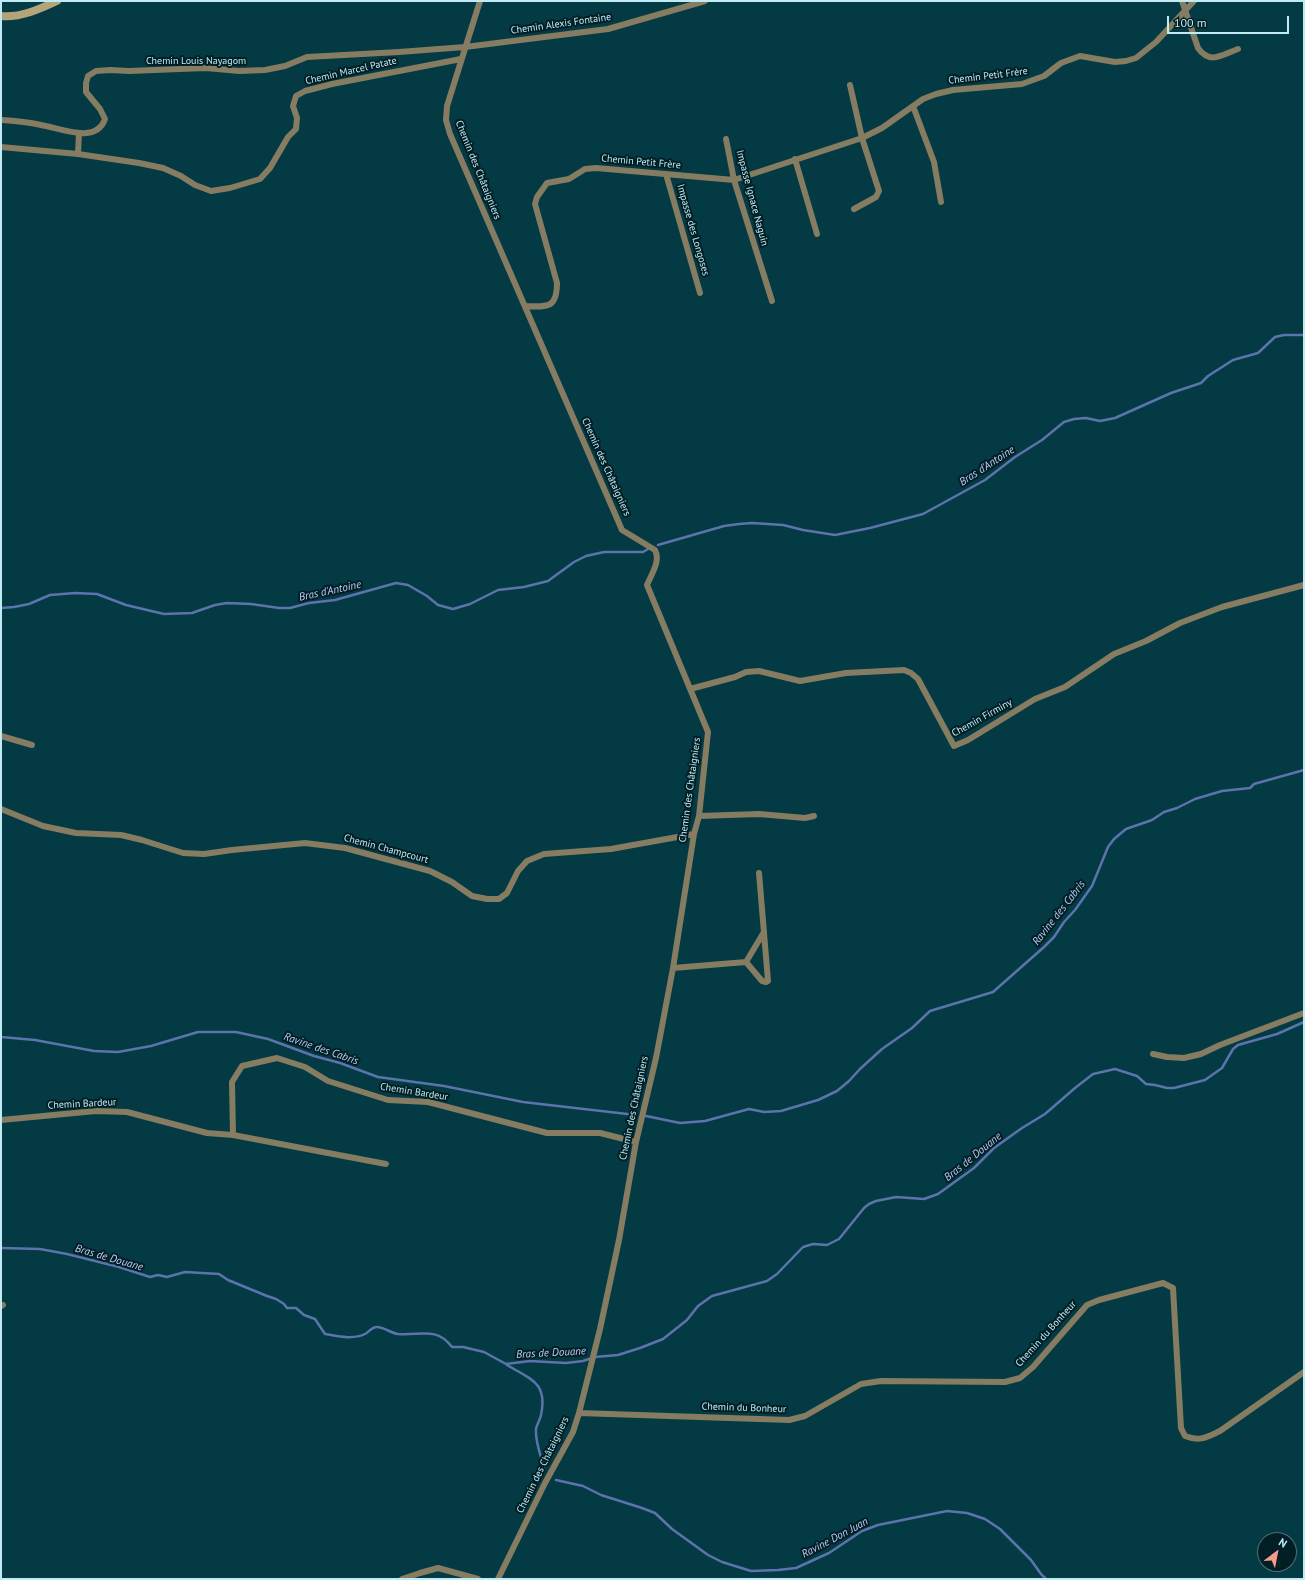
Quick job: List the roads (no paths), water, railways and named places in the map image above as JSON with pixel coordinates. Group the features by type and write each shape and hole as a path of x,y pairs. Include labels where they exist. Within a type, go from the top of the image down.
{"main road":[{"path":"1,16 35,11 57,1"}],"street":[{"name":"Chemin des Châtaigniers","path":"480,1 449,99 446,120 453,140 622,530 655,550 657,554 655,567 647,585 708,732 699,816 694,834 673,968 656,1058 636,1142 619,1240 602,1321 579,1413 572,1432 498,1579"},
{"name":"Chemin Alexis Fontaine","path":"465,47 608,30 705,1"},
{"path":"1182,1 1198,48 1205,56 1214,58 1238,49"},
{"name":"Chemin Petit Frère","path":"525,306 547,307 554,301 557,293 557,283 535,204 537,197 547,183 569,179 585,169 596,168 734,180 862,138 882,128 923,99 936,94 953,90 1022,84 1044,76 1061,63 1080,56 1115,62 1126,62 1136,58 1146,50 1194,1"},
{"name":"Chemin Louis Nayagom","path":"1,120 41,125 69,133 97,130 102,125 105,118 100,109 86,92 88,76 96,71 206,68 239,71 265,70 285,66 307,57 465,47"},
{"name":"Chemin Marcel Patate","path":"1,147 78,154 139,163 164,168 195,185 211,191 230,188 260,179 270,168 288,137 296,129 297,118 293,106 296,96 306,91 332,84 461,59"},
{"path":"850,85 862,138 879,191 876,197 854,209"},
{"path":"912,106 934,162 941,202"},
{"path":"78,154 79,133"},
{"name":"Impasse Ignace Naguin","path":"726,139 734,180 772,301"},
{"path":"796,159 817,234"},
{"name":"Impasse des Longoses","path":"666,174 700,292"},
{"name":"Chemin Firminy","path":"690,689 735,677 746,672 759,671 800,681 846,673 904,670 911,673 918,679 954,746 968,740 1035,699 1065,688 1114,654 1146,641 1180,623 1222,607 1304,584"},
{"path":"1,736 32,745"},
{"name":"Chemin Champcourt","path":"1,809 43,826 76,832 120,835 142,840 183,853 204,854 305,843 345,848 430,871 452,882 472,896 487,899 499,899 507,893 518,871 527,861 544,854 611,849 694,834"},
{"path":"699,816 739,814 805,818 814,816"},
{"path":"746,962 762,981 768,981 759,873"},
{"path":"746,962 764,932"},
{"path":"673,968 746,962"},
{"path":"1153,1054 1184,1058 1201,1054 1220,1045 1304,1013"},
{"name":"Chemin Bardeur","path":"234,1135 232,1082 242,1066 277,1058 305,1066 328,1081 388,1100 428,1102 547,1133 600,1133 636,1142"},
{"name":"Chemin Bardeur","path":"1,1120 96,1111 127,1112 206,1133 234,1135 386,1164"},
{"name":"Chemin du Bonheur","path":"579,1413 789,1420 805,1416 861,1384 881,1381 1005,1382 1020,1378 1033,1367 1087,1305 1099,1300 1163,1284 1173,1288 1181,1428 1185,1436 1194,1440 1220,1431 1304,1372"},
{"path":"402,1579 420,1572 438,1568 478,1579"}],"waterway":[{"name":"Bras d'Antoine","path":"658,545 724,526 739,524 752,523 783,525 835,535 870,528 923,514 985,480 1015,457 1042,440 1064,422 1086,418 1100,421 1115,418 1171,393 1201,383 1208,376 1233,360 1258,353 1275,337 1284,335 1304,335"},
{"name":"Bras d'Antoine","path":"1,608 29,604 50,595 75,593 97,594 126,605 164,614 192,613 215,605 227,603 290,608 309,603 335,600 396,583 408,585 427,596 438,605 453,609 470,604 498,590 524,587 548,581 574,562 586,556 604,552 643,552 648,549"},
{"name":"Ravine des Cabris","path":"646,1116 680,1123 705,1121 749,1109 764,1112 781,1111 818,1100 837,1091 882,1049 912,1028 930,1011 993,992 1044,947 1054,937 1092,886 1108,847 1114,839 1126,829 1152,820 1164,812 1177,808 1195,799 1222,791 1250,788 1254,784 1304,770"},
{"name":"Bras de Douane","path":"1,1248 40,1249 67,1254 119,1267 150,1277 158,1275 167,1277 185,1272 219,1274 228,1280 276,1299 287,1308 296,1308 304,1315 315,1319 325,1334 335,1336 360,1336 376,1327 398,1334 434,1334 446,1340 452,1347 463,1347 484,1352 506,1364 530,1361 566,1363 583,1361 595,1357 618,1355 663,1339 687,1320 698,1306 712,1296 767,1281 777,1274 803,1247 813,1244 827,1245 839,1239 869,1204 896,1197 924,1199 938,1194 974,1168 994,1148 1045,1114 1093,1074 1115,1069 1137,1076 1146,1084 1174,1088 1205,1080 1222,1068 1233,1049 1238,1045 1277,1034 1304,1022"},
{"name":"Ravine des Cabris","path":"1,1037 35,1040 94,1051 118,1052 151,1046 198,1032 236,1032 268,1039 378,1077 444,1086 523,1102 636,1115"},
{"name":"Ravine Don Juan","path":"507,1365 530,1378 539,1388 542,1395 541,1415 536,1427 536,1434 537,1444 544,1468"},
{"name":"Ravine Don Juan","path":"556,1480 583,1486 601,1495 655,1513 672,1529 708,1555 722,1562 751,1571 796,1568 829,1553 862,1531 878,1525 947,1511 967,1513 985,1519 1000,1529 1031,1560 1046,1579"}]}
